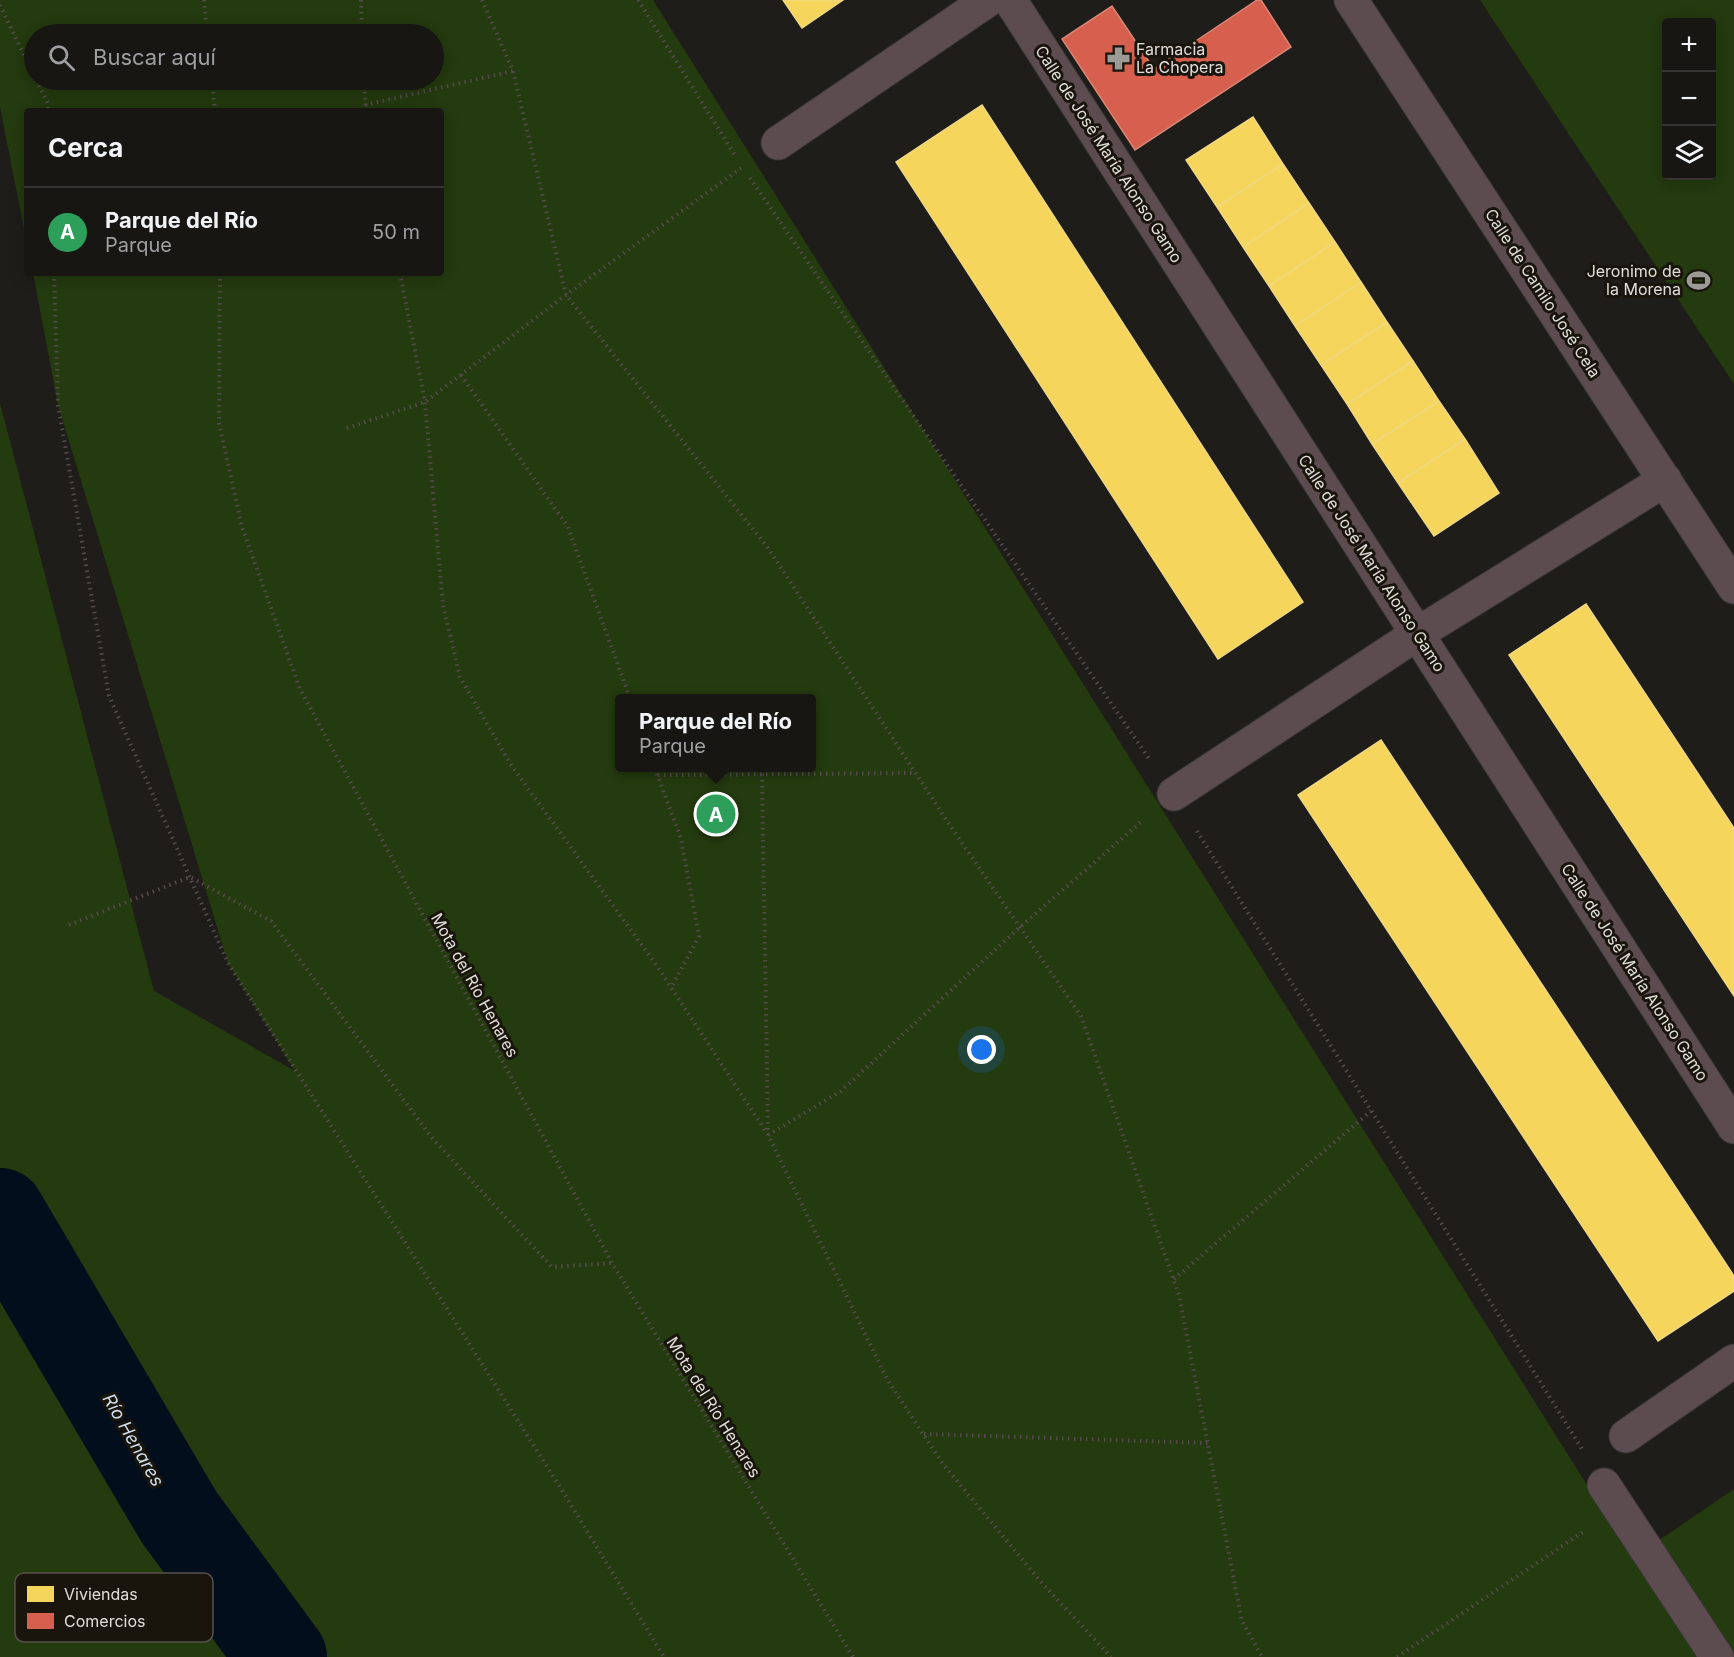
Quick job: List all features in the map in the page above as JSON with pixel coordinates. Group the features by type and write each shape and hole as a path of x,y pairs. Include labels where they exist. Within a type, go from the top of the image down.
{"street":[{"path":"778,143 988,0"},
{"name":"Calle de José María Alonso Gamo","path":"1010,0 1734,1127"},
{"name":"Calle de Camilo José Cela","path":"1351,0 1734,587"},
{"path":"1174,794 1418,634 1665,480"},
{"path":"1626,1436 1734,1361"},
{"path":"1604,1485 1716,1657"}],"path":[{"path":"204,0 206,24"},
{"path":"361,0 362,24"},
{"path":"482,0 513,71 566,295 768,548 915,772 1082,1016 1179,1294 1242,1621 1262,1657"},
{"path":"638,0 742,167"},
{"path":"0,5 24,55"},
{"path":"444,87 513,71"},
{"path":"41,90 48,108"},
{"path":"213,90 215,108"},
{"path":"364,90 366,108"},
{"path":"365,105 430,90"},
{"path":"347,428 425,402 566,295 778,143"},
{"path":"749,177 1174,794 1604,1485 1583,1532 1397,1657"},
{"path":"54,276 58,405 109,696 228,963 565,1495 664,1657"},
{"name":"Mota del Río Henares","path":"220,276 219,423 242,527 300,689 612,1263 854,1657"},
{"path":"401,276 425,402 443,605 460,677 511,765 650,957 768,1135 886,1379 943,1464 1040,1581 1111,1657"},
{"path":"461,375 568,528 628,694"},
{"path":"657,772 681,838 699,936 671,988"},
{"path":"658,775 915,772"},
{"path":"762,774 768,1135"},
{"path":"768,1135 841,1091 1020,927 1174,794"},
{"path":"69,925 190,877"},
{"path":"190,877 271,921 432,1138 552,1267 612,1263"},
{"path":"1174,1279 1371,1111"},
{"path":"923,1434 1208,1443"}],"green space":[{"path":"0,0 653,0 1633,1558 1734,1489 1734,1657 0,1657 0,403 154,991 295,1071 228,963 58,405 34,276 444,276 444,108 24,108 24,229 0,107"},
{"name":"Jeronimo de la Morena","path":"1480,0 1734,0 1734,384"}],"building: Viviendas":[{"path":"783,0 843,0 802,28"},
{"path":"982,105 1303,602 1218,659 896,162"},
{"path":"1253,117 1283,164 1217,207 1186,160"},
{"path":"1283,164 1309,203 1243,247 1217,207"},
{"path":"1309,203 1335,242 1269,286 1243,247"},
{"path":"1335,242 1361,282 1295,326 1269,286"},
{"path":"1361,282 1387,322 1321,365 1295,326"},
{"path":"1387,322 1413,361 1347,404 1321,365"},
{"path":"1413,361 1439,401 1372,444 1347,404"},
{"path":"1439,401 1465,439 1398,483 1372,444"},
{"path":"1465,439 1499,493 1434,536 1398,483"},
{"path":"1586,604 1734,828 1734,996 1509,655"},
{"path":"1381,740 1734,1276 1734,1291 1658,1341 1298,795"}],"building: Comercios":[{"path":"1257,0 1261,0 1291,47 1135,150 1062,39 1112,6 1154,69"}],"waterway":[{"name":"Río Henares","path":"0,1213 179,1517 282,1657"}],"place":[{"name":"Farmacia La Chopera","path":"1118,58"},
{"name":"Jeronimo de la Morena","path":"1699,280"},
{"name":"Parque del Río","path":"716,814"}]}
